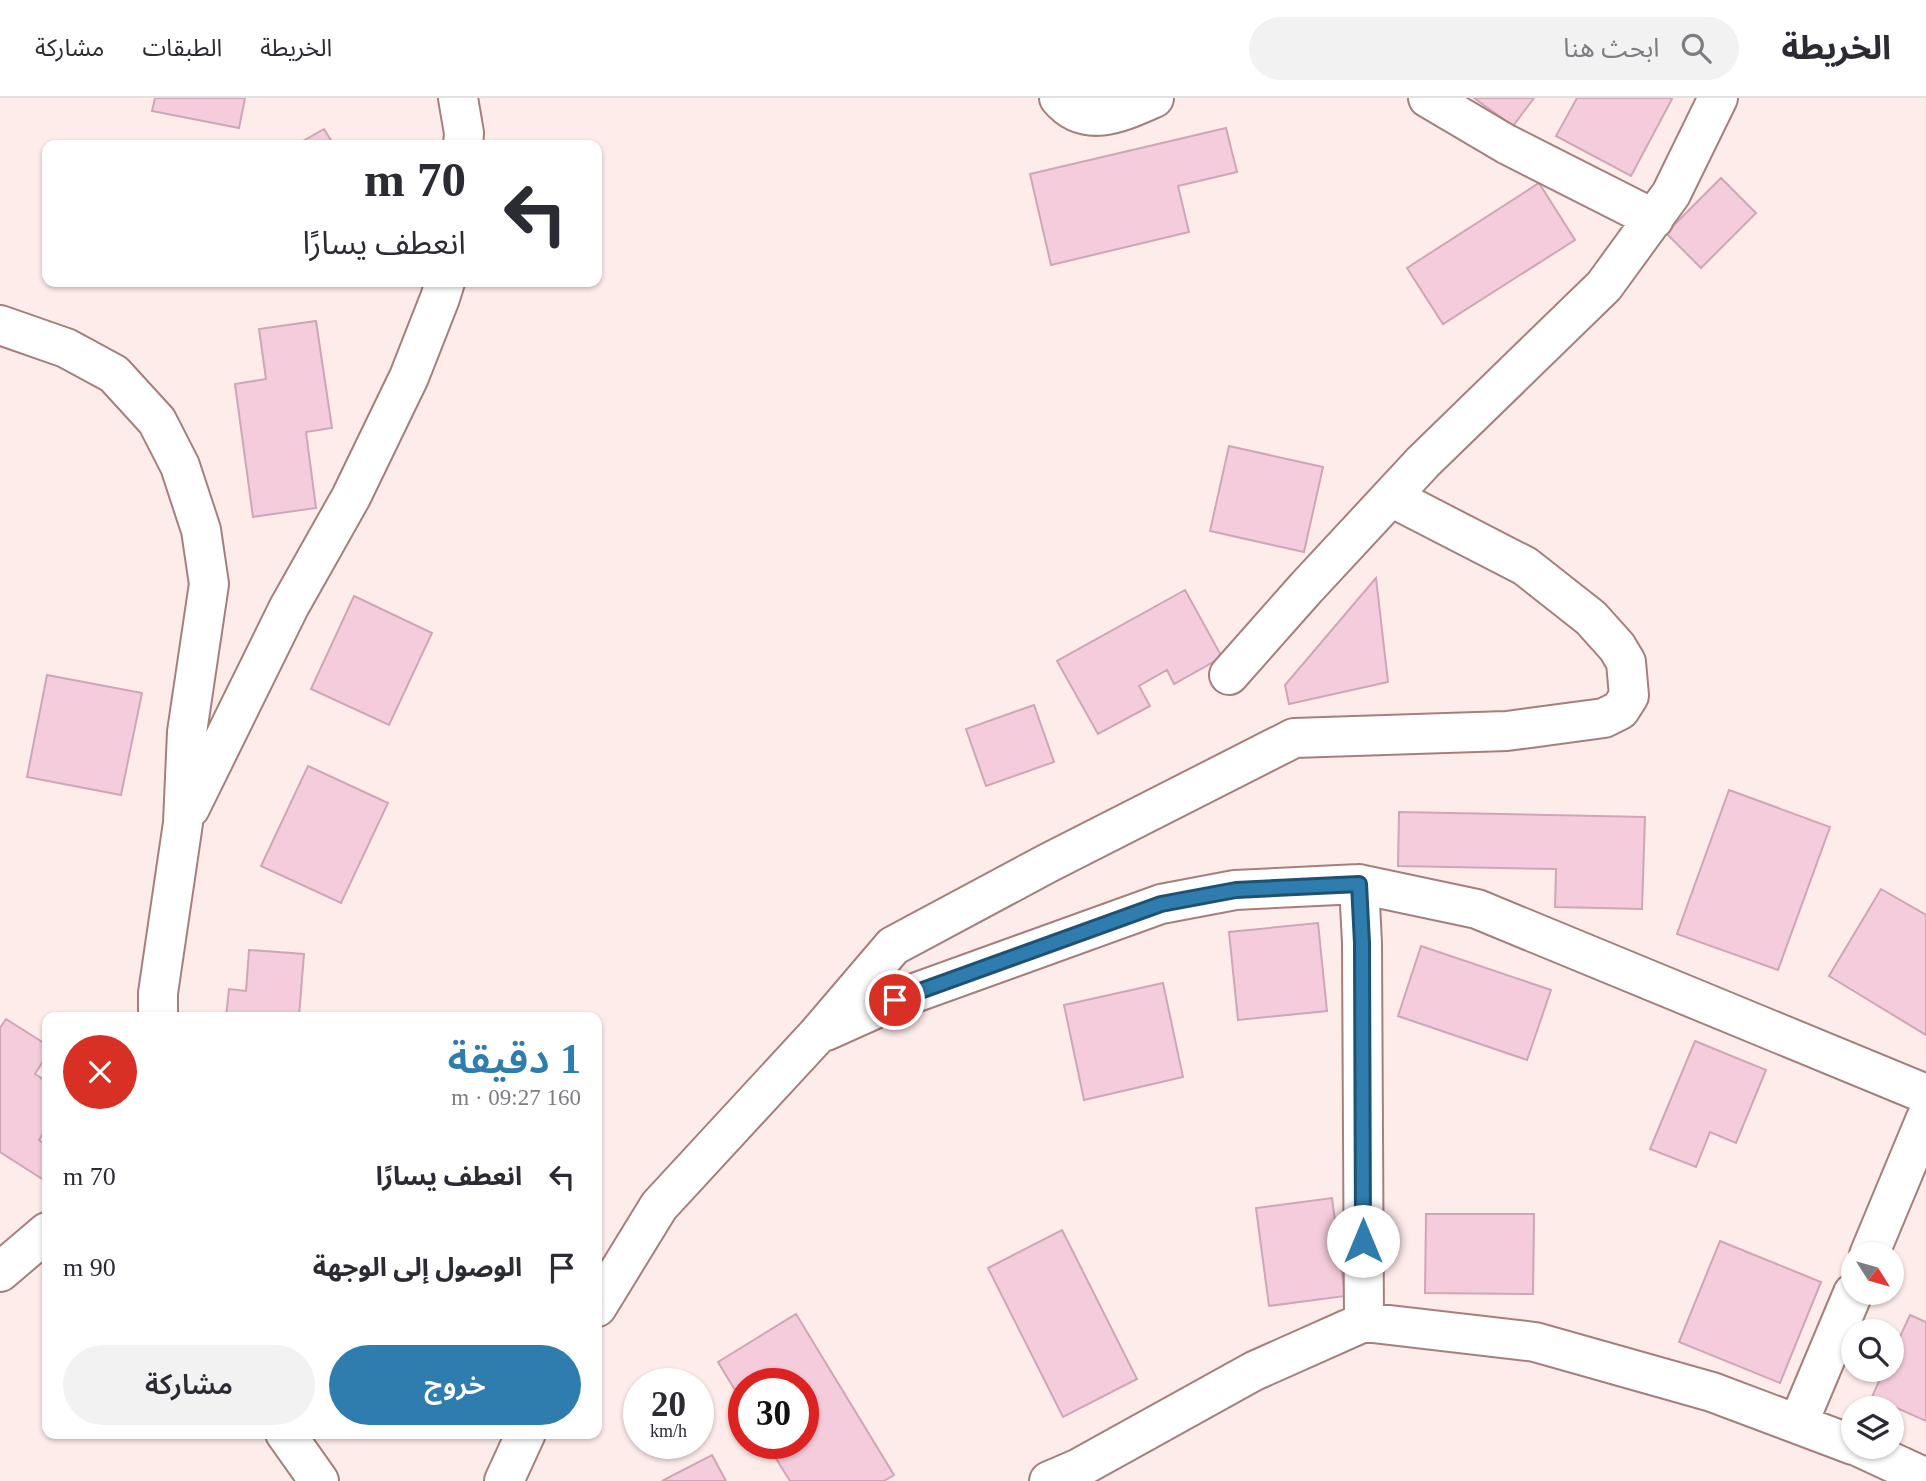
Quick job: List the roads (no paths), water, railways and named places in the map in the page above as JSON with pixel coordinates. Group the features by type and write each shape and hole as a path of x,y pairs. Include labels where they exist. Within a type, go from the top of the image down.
{"street":[{"path":"458,98 463,140"},
{"path":"1059,98 1068,109 1088,116 1118,114 1154,98"},
{"path":"1428,98 1506,144 1654,219"},
{"path":"1229,675 1423,462 1604,286 1671,194 1718,98"},
{"path":"183,823 289,607 351,497 409,377 443,287"},
{"path":"0,325 66,348 114,374 157,421 180,466 201,530 209,584 187,732 183,823 158,993 158,1012"},
{"path":"602,1299 659,1206 817,1035 893,946 1294,738 1507,731 1604,718 1620,710 1629,696 1626,662 1617,647 1591,618 1525,566 1391,497"},
{"path":"817,1035 895,1000 1161,904 1236,890 1359,884 1477,909 1926,1094"},
{"path":"1359,884 1362,943 1364,1322"},
{"path":"1874,1242 1926,1118"},
{"path":"0,1272 42,1236"},
{"path":"1798,1424 1848,1306"},
{"path":"1049,1481 1077,1469 1254,1371 1364,1322 1535,1342 1712,1392 1841,1440"},
{"path":"289,1439 319,1481"},
{"path":"504,1481 523,1439"},
{"path":"1885,1459 1926,1478"}]}
